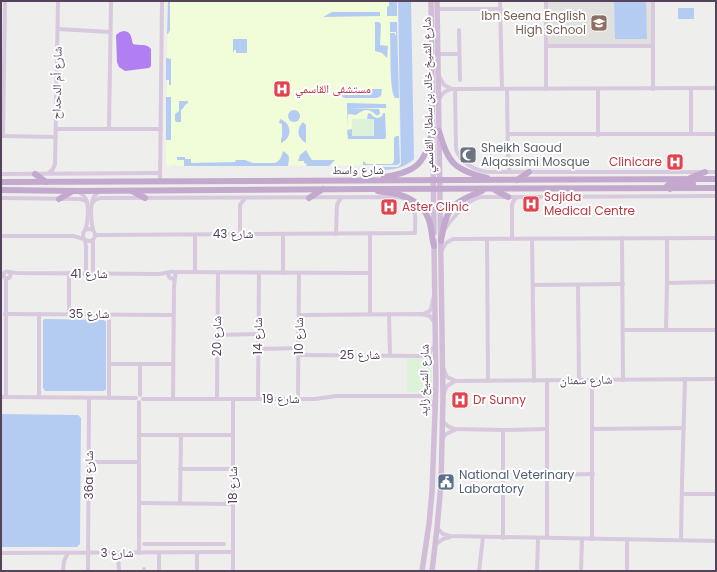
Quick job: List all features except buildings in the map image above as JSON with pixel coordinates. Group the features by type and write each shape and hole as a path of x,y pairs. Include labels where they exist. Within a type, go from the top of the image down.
{"main road":[{"name":"شارع الشيخ خالد بن سلطان القاسمي","path":"430,1 440,189"},
{"name":"شارع الشيخ خالد بن سلطان القاسمي","path":"433,189 439,99 437,1"},
{"path":"374,180 402,174 414,167 421,161 436,130"},
{"path":"436,130 448,157 458,167 469,173 494,180"},
{"path":"516,180 528,172"},
{"path":"687,180 705,172"},
{"path":"35,174 46,182"},
{"path":"670,189 667,186 669,184 701,184 714,180"},
{"name":"شارع واسط","path":"1,182 714,180"},
{"path":"309,198 323,189"},
{"path":"371,189 384,193 396,194 416,202 425,212 430,224 434,246"},
{"name":"شارع الشيخ زايد","path":"422,571 430,516 436,386 433,189"},
{"name":"شارع الشيخ زايد","path":"432,571 441,484 442,439 440,189"},
{"path":"441,241 445,219 452,208 465,198 486,189"},
{"path":"494,189 508,197"},
{"name":"شارع واسط","path":"1,190 716,189"},
{"path":"130,190 145,198"},
{"path":"58,199 75,191"}],"street":[{"path":"5,1 2,136 56,137"},
{"name":"شارع أم الدحداح","path":"58,1 56,164 61,174"},
{"path":"109,129 111,1"},
{"path":"160,182 162,1"},
{"path":"500,1 502,89"},
{"path":"546,1 546,89"},
{"path":"653,1 653,89"},
{"path":"437,9 500,8"},
{"path":"58,29 110,32"},
{"path":"459,30 460,80"},
{"path":"546,46 653,46"},
{"path":"438,54 459,54"},
{"path":"439,75 444,85 454,89"},
{"path":"691,88 692,134"},
{"path":"439,99 445,91 454,89 716,88"},
{"path":"454,89 456,146 463,160 478,170 487,172 716,172"},
{"path":"507,89 508,164 510,172"},
{"path":"598,89 598,134"},
{"path":"56,129 161,129"},
{"path":"508,134 716,134"},
{"path":"49,173 56,164"},
{"path":"502,172 508,164"},
{"path":"1,174 160,173"},
{"path":"93,274 92,248 96,235 93,230 92,223 92,203 100,190"},
{"path":"75,191 84,196 87,202 87,223 83,237 85,239 86,247 86,274"},
{"path":"441,241 447,226 466,205 472,200 482,197 716,196"},
{"path":"92,203 100,198 404,197"},
{"name":"شارع 43","path":"96,235 415,233 414,208 404,197"},
{"path":"508,197 512,205"},
{"path":"512,239 512,205 514,200 518,197"},
{"path":"1,198 81,199 87,202"},
{"path":"235,198 240,205 240,234"},
{"path":"240,205 245,198"},
{"path":"332,198 337,205"},
{"path":"336,234 337,205 342,198"},
{"path":"1,236 73,236 79,235 89,229 93,230"},
{"path":"283,234 283,273"},
{"path":"370,234 370,314"},
{"path":"195,235 195,272 370,273"},
{"path":"73,236 90,242 94,240"},
{"path":"622,238 623,380"},
{"path":"666,330 668,283 667,238"},
{"path":"441,252 446,243 450,240 716,238"},
{"path":"487,239 488,381"},
{"path":"532,239 534,381"},
{"name":"شارع 41","path":"2,273 6,271 8,276 17,273 173,275 184,272 195,272"},
{"path":"69,273 69,314"},
{"name":"شارع 20","path":"217,399 218,273"},
{"name":"شارع 14","path":"258,399 259,273"},
{"name":"شارع 10","path":"298,399 299,273"},
{"path":"173,275 173,399"},
{"path":"3,397 5,314 8,276"},
{"path":"668,283 716,282"},
{"path":"533,285 623,284"},
{"path":"578,285 579,380"},
{"path":"421,314 431,310 434,294"},
{"name":"شارع 35","path":"5,314 173,315"},
{"path":"39,314 40,397"},
{"path":"109,398 110,314"},
{"path":"390,314 390,355"},
{"path":"299,315 421,314 430,316 435,323"},
{"path":"623,330 716,330"},
{"path":"217,334 258,334"},
{"path":"422,356 430,352 435,345"},
{"path":"258,349 299,348"},
{"name":"شارع 25","path":"298,355 422,356"},
{"path":"422,356 429,358 435,366"},
{"path":"109,364 173,364"},
{"path":"139,553 139,400 142,396 140,394 140,364"},
{"path":"442,366 447,376 456,381"},
{"path":"681,540 685,379"},
{"name":"شارع سمنان","path":"456,381 716,379"},
{"path":"547,538 548,380"},
{"path":"592,380 592,539"},
{"path":"442,398 447,386 456,381"},
{"path":"419,396 431,394 436,386"},
{"name":"شارع 19","path":"3,397 109,398 139,400 318,399 336,396 419,396"},
{"path":"419,396 429,399 435,409"},
{"name":"36a شارع","path":"88,571 89,398"},
{"name":"شارع 18","path":"233,399 233,571"},
{"path":"442,420 446,425 456,429 547,429"},
{"path":"593,429 684,428"},
{"path":"442,439 449,432 456,429"},
{"path":"503,430 503,538"},
{"path":"139,435 233,435"},
{"path":"180,503 181,435"},
{"path":"88,462 139,462"},
{"path":"180,469 233,469"},
{"path":"547,474 593,474"},
{"path":"682,494 716,494"},
{"path":"139,503 233,504"},
{"path":"437,528 443,534 450,536 716,541"},
{"path":"435,545 450,536"},
{"path":"479,571 483,537"},
{"path":"537,571 538,538"},
{"path":"581,571 582,539"},
{"path":"626,571 627,540"},
{"path":"144,544 224,544"},
{"path":"176,544 176,553"},
{"path":"182,544 182,553"},
{"name":"شارع 3","path":"1,553 233,552"},
{"path":"63,571 64,561 68,553"},
{"path":"118,553 119,571"},
{"path":"159,553 159,571"},
{"path":"197,553 197,571"}],"shaded area":[{"name":"مستشفى القاسمي","path":"168,1 397,1 400,163 397,165 171,165 168,167 166,164"},
{"path":"168,1 170,1 170,30 167,34"},
{"path":"389,1 397,1 397,16 387,16"},
{"path":"398,1 411,1 414,159 406,165 398,168 380,170 380,167 398,167 401,164"},
{"name":"Ibn Seena English High School","path":"546,1 653,1 653,46 546,46"},
{"path":"614,1 646,1 647,39 615,39"},
{"path":"678,8 694,8 694,19 678,19"},
{"path":"332,12 380,12 380,16 323,17"},
{"path":"375,22 379,22 381,24 380,45 388,46 387,58 382,53 375,51"},
{"path":"390,22 397,22 399,98 395,98 392,86 390,33 395,33 396,35 396,32 390,32"},
{"path":"124,31 130,34 133,44 145,45 151,49 151,66 149,68 125,71 119,67 117,62 116,35"},
{"path":"233,39 247,39 247,53 236,53 236,50 233,52"},
{"path":"166,58 171,59 171,85 169,85 169,80 166,80"},
{"path":"366,89 382,89 381,96 377,98 345,98 341,95 341,91 366,91"},
{"path":"166,97 171,97 171,140 166,140"},
{"path":"179,101 188,101 188,103 181,110 181,122 176,122 175,114 179,111"},
{"path":"347,103 386,104 387,108 347,108"},
{"path":"347,108 379,109 380,113 379,115 376,115 367,110 356,115 349,114 348,127"},
{"path":"292,110 296,110 300,116 296,122 292,122 288,118 288,114"},
{"path":"368,113 378,118 385,113 385,139 348,139 347,130 352,129 352,136 373,119 367,119"},
{"path":"280,119 287,124 290,131 288,138 281,143 282,124 279,123"},
{"path":"303,122 306,125 306,143 301,139 298,133 298,130"},
{"path":"399,136 400,163 397,165 363,165 363,161 367,164 392,164 394,161 394,138"},
{"path":"306,150 312,160 335,160 329,166 306,166 307,164 304,163 304,161 298,161 300,155"},
{"path":"283,151 289,157 288,166 184,166 184,160 177,160 177,157 185,157 185,159 191,159 191,163 235,162 236,160 245,160 253,163 275,163 282,155"},
{"path":"43,320 104,320 106,322 106,389 104,391 45,391 43,388"},
{"path":"1,414 78,415 81,418 80,544 77,547 1,547"}],"sand":[{"path":"352,119 374,119 374,136 352,136"},
{"path":"407,358 422,359 429,362 432,371 432,385 427,390 421,392 407,392"}],"place":[{"name":"Ibn Seena English High School","path":"599,23"},
{"name":"مستشفى القاسمي","path":"282,89"},
{"name":"Sheikh Saoud Alqassimi Mosque","path":"468,155"},
{"name":"Clinicare","path":"675,162"},
{"name":"Sajida Medical Centre","path":"531,204"},
{"name":"Aster Clinic","path":"389,207"},
{"name":"Dr Sunny","path":"460,400"},
{"name":"National Veterinary Laboratory","path":"446,482"}]}
